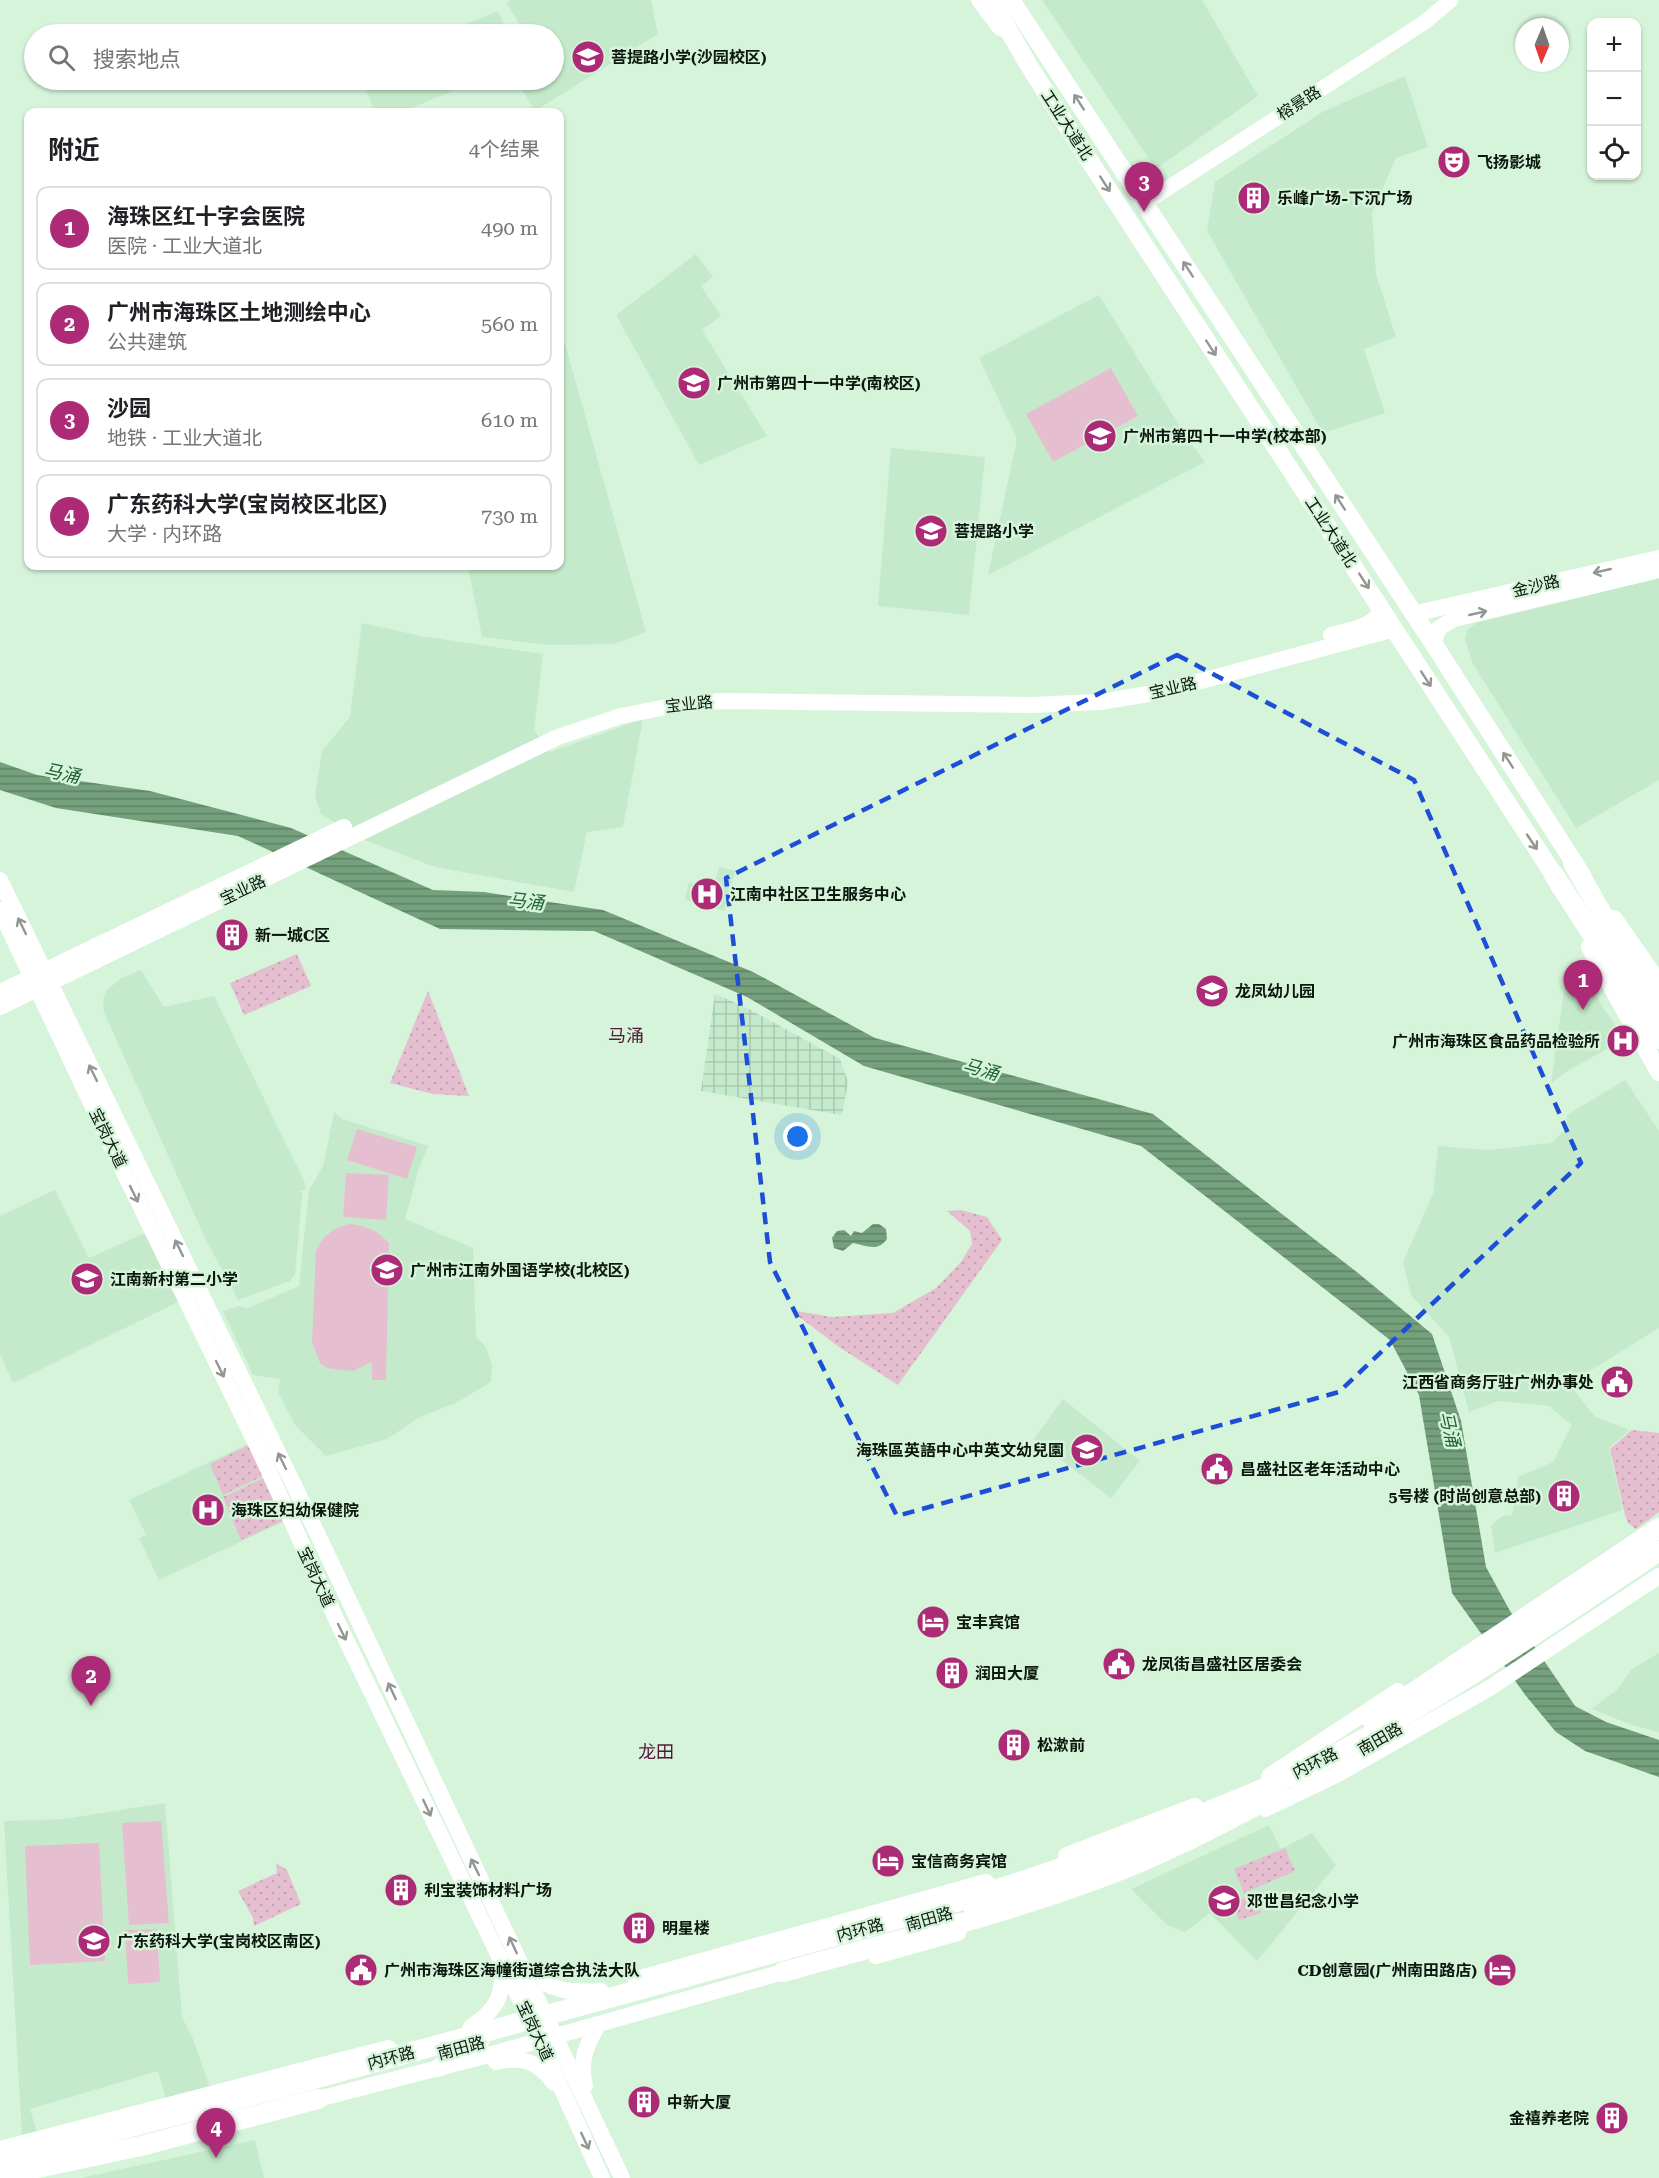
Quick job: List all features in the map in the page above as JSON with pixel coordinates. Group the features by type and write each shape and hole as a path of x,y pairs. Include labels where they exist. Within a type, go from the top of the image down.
{"highway":[{"path":"1573,863 1659,1013"},
{"path":"1554,875 1659,1038"},
{"path":"1238,1810 1289,1771 1359,1728 1659,1528"},
{"name":"内环路","path":"0,2160 281,2088 993,1892 1238,1810 1411,1711 1486,1665 1659,1551"},
{"name":"内环路","path":"0,2172 1015,1896 1140,1851 1359,1754 1422,1719 1544,1644 1659,1566"},
{"path":"783,1972 1045,1897 1132,1866 1187,1842 1302,1780"},
{"path":"0,2172 141,2146 318,2099"}],"main road":[{"path":"979,0 1028,64"},
{"name":"工业大道北","path":"991,0 1028,64 1554,875 1586,940 1659,1072"},
{"name":"工业大道北","path":"1011,0 1433,643 1573,863 1659,984"},
{"name":"金沙路","path":"1413,614 1659,558"},
{"name":"金沙路","path":"1433,643 1439,628 1454,619 1659,570"},
{"name":"宝业路","path":"40,980 281,865 558,725 619,705 691,693 745,690 991,695 1097,693 1147,684 1366,625 1376,619 1382,610"},
{"name":"宝业路","path":"337,837 558,737 601,721 648,710 692,703 756,700 1030,705 1100,702 1171,689 1395,630"},
{"name":"宝岗大道","path":"0,880 40,980 291,1522 504,1966 542,2024 590,2107 622,2178"},
{"name":"宝岗大道","path":"0,910 40,980 308,1514 525,1971 568,2103 602,2178"},
{"path":"0,992 40,980"},
{"path":"0,1007 40,980"},
{"path":"291,1522 308,1514"},
{"path":"318,2099 438,2068 542,2024 599,2024 625,2017 650,2003 741,1978 865,1959 905,1949 973,1929 1116,1879 1220,1832 1238,1810 1332,1771 1354,1765 1379,1730 1476,1641 1659,1518"},
{"name":"南田路","path":"1538,1640 1659,1543"},
{"name":"南田路","path":"542,2024 601,1991 1003,1878 1058,1859 1269,1776 1379,1730 1496,1668 1659,1560"},
{"path":"1496,1668 1538,1640 1659,1576"},
{"name":"南田路","path":"0,2150 476,2035 650,2003 674,1990 700,1982 741,1978 1064,1878 1238,1810 1302,1780 1332,1771 1379,1730"},
{"path":"438,2068 476,2035 495,2008 501,1990 504,1966"},
{"path":"525,1971 547,1986 563,1990 601,1991"},
{"path":"590,2107 584,2082 583,2058 588,2041 599,2024"},
{"name":"南田路","path":"0,2172 23,2173 182,2122 476,2035"},
{"path":"23,2173 56,2170 187,2143 514,2058 533,2063 548,2075 568,2103"},
{"path":"438,2068 488,2064"},
{"path":"182,2122 187,2143"}],"street":[{"name":"榕景路","path":"1145,203 1425,22 1451,0"},
{"path":"1058,1859 1064,1878"},
{"path":"1003,1878 1009,1896"}],"highlighted area":[{"path":"1177,655 1414,780 1581,1163 1339,1392 897,1516 770,1262 726,878"}],"shaded area":[{"name":"菩提路小学(沙园校区)","path":"510,0 651,0 658,34 540,108 533,108 522,90 564,90 564,24 520,24 506,3"},
{"path":"1042,0 1202,0 1258,96 1156,169"},
{"path":"498,11 504,24 466,24"},
{"path":"1405,76 1428,147 1396,158 1372,213 1376,274 1396,337 1364,349 1385,413 1323,433 1207,231 1215,182 1324,111"},
{"path":"365,90 455,90 412,108 373,108"},
{"name":"广州市第四十一中学(南校区)","path":"696,254 713,277 701,286 721,316 702,330 767,436 699,465 616,315"},
{"name":"广州市第四十一中学(校本部)","path":"1099,295 1183,432 1205,462 988,575 1017,439 979,358"},
{"path":"564,340 646,632 614,644 547,645 482,637 469,570 564,570"},
{"path":"1111,368 1138,416 1053,462 1026,414"},
{"name":"菩提路小学","path":"891,448 985,457 969,615 878,606"},
{"path":"1659,578 1659,780 1576,828 1473,664 1465,640 1467,630 1476,623"},
{"path":"362,623 421,636 543,654 534,730 550,752 643,719 623,827 587,832 574,892 435,867 367,841 321,814 315,796 322,751 350,717"},
{"name":"江南中社区卫生服务中心","path":"719,867 735,871 724,911 685,900 689,882 713,888"},
{"path":"297,954 311,986 244,1015 230,983"},
{"path":"141,970 164,1007 214,996 305,1183 306,1188 303,1191 296,1191 302,1192 302,1196 295,1275 290,1281 238,1300 205,1238 104,1012 103,1000 106,991 120,979"},
{"path":"1566,977 1586,981 1624,1039 1551,1083"},
{"path":"428,991 469,1096 433,1094 390,1083"},
{"path":"715,994 745,1007 840,1059 848,1082 842,1115 701,1091"},
{"path":"1625,1080 1659,1131 1659,1328 1569,1384 1595,1417 1630,1430 1609,1448 1623,1510 1495,1553 1491,1526 1502,1516 1512,1515 1518,1477 1553,1462 1572,1425 1549,1406 1498,1401 1469,1412 1449,1337 1411,1295 1403,1262 1433,1194 1438,1146 1488,1150 1551,1143 1567,1128 1567,1115"},
{"name":"广州市江南外国语学校(北校区)","path":"334,1112 342,1119 429,1146 420,1165 405,1219 473,1248 476,1337 486,1347 492,1366 491,1382 456,1403 420,1417 387,1439 326,1456 295,1425 278,1392 280,1379 253,1375 223,1311 238,1306 248,1308 299,1286 309,1190 324,1164"},
{"path":"357,1129 417,1147 407,1179 347,1160"},
{"path":"346,1173 389,1175 386,1220 343,1217"},
{"name":"江南新村第二小学","path":"55,1190 89,1258 150,1231 184,1299 13,1383 0,1354 0,1216"},
{"path":"961,1210 987,1217 1002,1240 898,1385 839,1347 790,1310 832,1317 893,1313 936,1288 961,1262 972,1244 970,1231 947,1211"},
{"path":"352,1224 373,1230 389,1244 386,1380 372,1380 372,1362 353,1371 327,1368 320,1363 312,1342 316,1251 330,1232"},
{"name":"海珠區英語中心中英文幼兒園","path":"1063,1399 1140,1461 1111,1498 1034,1439"},
{"path":"1632,1430 1659,1433 1659,1512 1636,1529 1628,1523 1625,1515 1610,1449"},
{"name":"海珠区妇幼保健院","path":"252,1442 287,1520 159,1580 139,1538 146,1535 129,1500"},
{"path":"251,1444 265,1475 223,1495 210,1464"},
{"path":"266,1477 285,1520 241,1540 223,1497"},
{"path":"1659,1653 1659,1732 1632,1725 1591,1709 1617,1690 1632,1669"},
{"name":"广东药科大学(宝岗校区南区)","path":"165,1803 182,2017 193,2039 210,2088 166,2100 158,2071 30,2109 37,2133 22,2135 4,1821 64,1819"},
{"path":"161,1821 169,1923 129,1925 122,1823"},
{"name":"邓世昌纪念小学","path":"1269,1825 1281,1849 1312,1833 1336,1865 1257,1961 1210,1913 1185,1932 1167,1925 1131,1889"},
{"path":"99,1843 105,1961 30,1965 25,1846"},
{"path":"1285,1848 1295,1871 1244,1893 1234,1869"},
{"path":"276,1863 287,1870 301,1904 254,1926 253,1918 238,1891 277,1873"},
{"path":"1255,1894 1261,1913 1239,1920 1233,1901"},
{"path":"157,1929 160,1982 128,1984 125,1930"},
{"path":"255,2140 264,2178 81,2178"}],"water":[{"path":"0,762 37,775 150,791 291,828 433,890 484,892 603,910 753,972 875,1038 1153,1114 1358,1273 1432,1334 1461,1421 1486,1567 1510,1611 1575,1706 1606,1722 1659,1740 1659,1777 1585,1751 1556,1732 1526,1696 1452,1593 1419,1395 1390,1340 1141,1146 864,1066 747,997 594,931 440,929 238,836 56,808 0,790"},
{"path":"873,1224 879,1224 886,1229 887,1239 880,1246 872,1247 853,1243 843,1251 834,1248 832,1238 837,1231 844,1230 851,1236 854,1231 862,1233"}],"place":[{"name":"菩提路小学(沙园校区)","path":"588,57"},
{"name":"飞扬影城","path":"1454,162"},
{"name":"乐峰广场-下沉广场","path":"1254,198"},
{"name":"沙园","path":"1144,212"},
{"name":"广州市第四十一中学(南校区)","path":"694,383"},
{"name":"广州市第四十一中学(校本部)","path":"1100,436"},
{"name":"菩提路小学","path":"931,531"},
{"name":"江南中社区卫生服务中心","path":"707,894"},
{"name":"新一城C区","path":"232,935"},
{"name":"龙凤幼儿园","path":"1212,991"},
{"name":"海珠区红十字会医院","path":"1583,1010"},
{"name":"广州市海珠区食品药品检验所","path":"1623,1041"},
{"name":"广州市江南外国语学校(北校区)","path":"387,1270"},
{"name":"江南新村第二小学","path":"87,1279"},
{"name":"江西省商务厅驻广州办事处","path":"1617,1382"},
{"name":"海珠區英語中心中英文幼兒園","path":"1087,1450"},
{"name":"昌盛社区老年活动中心","path":"1217,1469"},
{"name":"5号楼 (时尚创意总部)","path":"1564,1496"},
{"name":"海珠区妇幼保健院","path":"208,1510"},
{"name":"宝丰宾馆","path":"933,1622"},
{"name":"龙凤街昌盛社区居委会","path":"1119,1664"},
{"name":"润田大厦","path":"952,1673"},
{"name":"广州市海珠区土地测绘中心","path":"91,1706"},
{"name":"松漱前","path":"1014,1745"},
{"name":"宝信商务宾馆","path":"888,1861"},
{"name":"利宝装饰材料广场","path":"401,1890"},
{"name":"邓世昌纪念小学","path":"1224,1901"},
{"name":"明星楼","path":"639,1928"},
{"name":"广东药科大学(宝岗校区南区)","path":"94,1941"},
{"name":"广州市海珠区海幢街道综合执法大队","path":"361,1970"},
{"name":"CD创意园(广州南田路店)","path":"1500,1970"},
{"name":"中新大厦","path":"644,2102"},
{"name":"金禧养老院","path":"1612,2118"},
{"name":"广东药科大学(宝岗校区北区)","path":"216,2158"}],"district":[{"name":"马涌","path":"626,1035"},
{"name":"龙田","path":"656,1751"}]}
